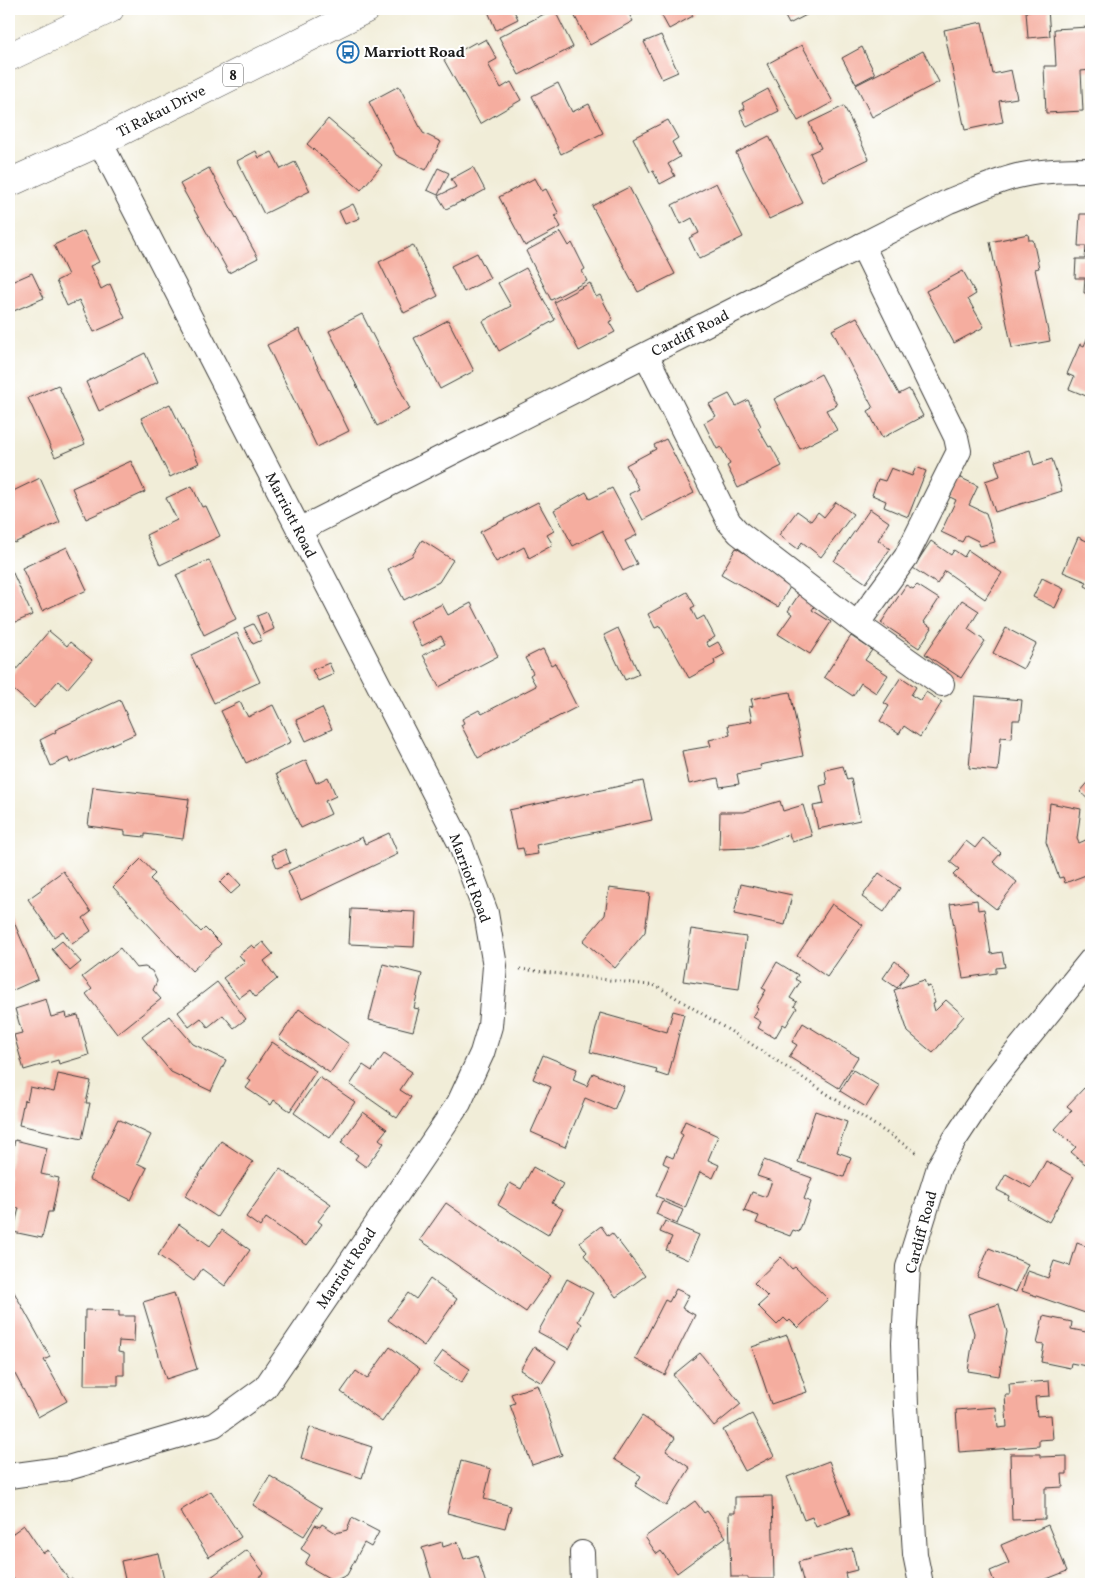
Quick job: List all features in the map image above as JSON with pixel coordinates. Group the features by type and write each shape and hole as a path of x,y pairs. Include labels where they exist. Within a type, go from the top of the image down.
{"main road":[{"path":"9,57 110,9"},
{"name":"Ti Rakau Drive","path":"9,183 100,142 366,9"}],"street":[{"name":"Marriott Road","path":"9,1476 68,1468 214,1425 265,1388 459,1103 482,1053 490,1026 495,966 486,913 460,843 100,142"},
{"name":"Cardiff Road","path":"299,530 949,201 1021,175 1050,170 1091,170"},
{"path":"857,624 906,557 959,451 956,437 862,245"},
{"path":"646,355 729,522 739,533 857,624 942,684"},
{"name":"Cardiff Road","path":"921,1584 915,1554 906,1406 904,1343 908,1267 939,1167 955,1139 996,1077 1091,960"},
{"path":"582,1553 583,1584"}],"path":[{"path":"495,966 657,986 748,1042 939,1167"}],"building":[{"path":"487,9 513,9 518,19 496,30"},
{"path":"554,9 573,47 519,75 499,37"},
{"path":"571,9 626,9 633,21 590,45"},
{"path":"658,9 689,9 693,16 669,29"},
{"path":"781,9 818,9 789,24"},
{"path":"1048,9 1050,36 1028,38 1026,11"},
{"path":"982,22 993,74 1011,70 1017,98 999,101 1003,122 965,130 944,30"},
{"path":"1089,27 1091,70 1081,71 1083,111 1046,113 1044,66 1056,66 1054,29"},
{"path":"661,35 678,72 662,79 644,42"},
{"path":"486,39 497,59 488,64 501,88 511,82 521,100 480,124 444,60 476,42 477,44"},
{"path":"802,45 833,102 798,121 767,64"},
{"path":"862,47 875,74 856,84 842,58"},
{"path":"923,51 939,82 872,117 856,85"},
{"path":"558,83 572,112 589,104 603,133 561,154 532,96"},
{"path":"399,86 423,133 441,142 426,170 396,155 369,102"},
{"path":"768,89 779,111 747,127 740,111 745,109 742,103"},
{"path":"844,106 869,159 823,181 810,153 821,148 809,123"},
{"path":"328,119 382,165 361,190 307,144"},
{"path":"668,120 678,138 672,142 680,157 668,164 675,176 660,184 653,171 650,172 633,138"},
{"path":"769,136 803,203 769,219 736,153"},
{"path":"256,151 259,158 272,152 281,169 295,162 310,191 264,214 237,161"},
{"path":"473,167 485,190 446,209 438,196 456,187 451,179"},
{"path":"209,168 258,258 229,273 180,184"},
{"path":"438,168 449,173 438,195 427,190"},
{"path":"535,178 542,191 546,189 559,214 555,216 561,227 525,246 499,197"},
{"path":"716,183 743,237 699,259 689,238 699,233 692,218 681,224 672,205"},
{"path":"629,187 675,274 638,292 592,206"},
{"path":"353,204 360,218 345,224 339,211"},
{"path":"1080,214 1091,214 1091,293 1084,293 1085,278 1075,278 1076,259 1085,259 1086,246 1078,246"},
{"path":"84,231 99,262 90,266 101,289 110,284 125,318 94,332 79,300 67,306 56,281 68,275 54,245"},
{"path":"561,232 569,246 572,243 585,269 582,271 587,281 551,300 526,251"},
{"path":"1028,234 1029,240 1033,240 1039,268 1035,269 1050,341 1012,348 990,242"},
{"path":"413,245 438,296 404,313 379,262"},
{"path":"477,253 490,278 464,292 451,266"},
{"path":"526,268 555,320 499,351 483,321 511,306 498,283"},
{"path":"963,271 976,294 968,299 984,327 954,343 926,291"},
{"path":"32,273 44,298 9,313 9,283"},
{"path":"590,283 596,297 600,295 613,320 609,322 615,332 579,351 554,302"},
{"path":"362,314 410,409 377,426 329,331"},
{"path":"857,317 899,394 909,389 923,416 882,438 868,411 873,408 832,330"},
{"path":"448,320 474,371 440,389 414,338"},
{"path":"299,329 349,431 317,447 267,345"},
{"path":"1091,329 1091,398 1069,389 1074,377 1067,374 1080,344 1084,346"},
{"path":"145,353 158,382 99,411 86,382"},
{"path":"821,374 837,405 826,410 837,430 800,449 774,399"},
{"path":"58,385 85,444 55,457 28,398"},
{"path":"729,394 736,406 748,400 761,426 758,428 782,466 738,488 727,466 730,464 721,447 717,449 704,423 716,416 709,404"},
{"path":"170,404 199,463 170,477 141,418"},
{"path":"666,439 694,493 643,520 629,494 639,489 626,465 656,449 654,445"},
{"path":"1030,450 1034,465 1052,459 1062,491 995,512 985,481 1000,476 995,461"},
{"path":"131,461 145,492 86,519 72,488"},
{"path":"916,467 926,471 908,517 884,507 886,501 872,495 878,479 885,481 891,468 912,476"},
{"path":"959,477 978,486 969,505 986,513 995,542 980,546 978,541 966,535 962,542 941,532 956,500 950,497"},
{"path":"40,478 60,522 14,543 9,531 9,493"},
{"path":"192,486 202,507 206,506 220,536 160,565 146,535 177,520 166,498"},
{"path":"612,488 637,535 625,541 637,564 623,571 602,531 573,546 554,510 586,492 590,499"},
{"path":"538,502 554,531 547,535 553,545 529,558 524,547 496,562 480,532"},
{"path":"836,502 853,514 821,557 802,542 798,549 779,535 797,511 811,521 818,512 824,517"},
{"path":"870,509 889,522 878,540 890,549 866,583 834,561"},
{"path":"1078,537 1091,543 1091,589 1085,586 1087,582 1063,572"},
{"path":"422,540 453,560 439,582 404,600 388,569 412,556"},
{"path":"931,541 951,555 954,550 964,557 968,550 1002,573 985,599 945,571 937,584 913,568"},
{"path":"67,547 87,590 42,611 22,568"},
{"path":"736,548 793,582 778,607 721,574"},
{"path":"209,560 236,619 204,635 176,575"},
{"path":"12,571 32,615 9,625 9,573"},
{"path":"1042,578 1064,589 1055,608 1033,597"},
{"path":"906,585 913,589 917,585 939,599 924,622 932,628 919,648 881,623"},
{"path":"801,591 817,602 812,610 831,622 810,654 778,634 792,614 788,611"},
{"path":"687,592 695,606 691,608 697,620 704,616 715,637 706,642 709,647 718,642 725,654 714,660 715,664 689,678 660,626 655,628 648,614"},
{"path":"962,600 979,611 968,629 985,641 961,678 925,654"},
{"path":"471,603 498,656 439,687 423,655 445,644 441,636 422,646 409,621 442,604 448,615"},
{"path":"267,612 274,629 264,634 257,616"},
{"path":"253,624 262,640 253,644 244,628"},
{"path":"618,628 639,674 625,680 604,635"},
{"path":"1006,628 1036,644 1023,669 993,653"},
{"path":"49,631 67,646 70,642 92,660 67,689 58,681 34,708 9,686 9,678"},
{"path":"237,633 260,682 214,703 191,655"},
{"path":"851,636 872,650 865,660 888,675 876,693 861,683 853,696 824,677"},
{"path":"543,649 551,665 555,663 577,707 478,758 461,725 464,723 462,719 479,710 482,714 536,686 530,675 533,673 525,658"},
{"path":"329,663 334,674 318,681 312,670"},
{"path":"901,677 916,687 911,695 921,701 926,692 942,702 920,737 904,726 899,734 880,721 889,706 884,703"},
{"path":"790,692 803,756 760,765 761,769 737,774 739,784 720,787 718,778 689,784 682,751 711,746 709,740 730,735 728,725 752,721 749,707 753,706 751,699"},
{"path":"975,696 1022,700 1020,720 1013,720 1012,738 1001,737 998,771 969,768"},
{"path":"120,700 135,734 70,763 68,758 51,766 40,740 56,732 55,730"},
{"path":"240,702 248,717 273,705 291,742 246,763 221,711"},
{"path":"322,708 332,729 306,741 296,720"},
{"path":"306,760 316,783 328,777 336,796 325,801 331,814 301,828 276,774"},
{"path":"843,766 847,780 851,779 860,820 818,829 813,806 824,804 820,786 827,784 825,770"},
{"path":"1091,779 1091,802 1080,792"},
{"path":"643,781 652,820 536,845 538,854 525,856 523,848 517,849 509,810"},
{"path":"93,787 189,799 183,839 145,834 145,837 125,835 125,831 88,826"},
{"path":"780,801 783,811 803,805 812,836 792,842 789,834 752,848 719,849 720,812 744,812"},
{"path":"1050,803 1081,809 1077,839 1079,843 1088,839 1091,849 1091,873 1065,883 1063,877 1059,878 1046,842"},
{"path":"389,833 398,854 301,900 288,871 362,837 365,844"},
{"path":"983,838 1001,853 993,862 1017,882 996,909 953,875 959,869 950,862 966,841 975,848"},
{"path":"285,849 290,863 277,868 272,855"},
{"path":"141,859 155,874 150,879 201,932 205,928 221,944 192,971 113,887"},
{"path":"63,871 91,912 83,918 91,931 72,944 63,931 54,937 28,899"},
{"path":"230,873 241,885 231,894 220,883"},
{"path":"879,873 900,888 884,912 862,897"},
{"path":"741,884 792,895 785,925 734,914"},
{"path":"609,888 650,893 645,932 615,968 583,941 605,915"},
{"path":"977,900 978,910 984,909 991,954 1002,952 1005,967 996,968 996,973 963,978 950,904"},
{"path":"832,904 863,925 827,977 797,956"},
{"path":"351,909 416,912 414,947 349,944"},
{"path":"11,915 38,979 9,992 9,916"},
{"path":"691,929 746,937 739,989 683,981"},
{"path":"62,941 81,962 70,971 52,949"},
{"path":"263,942 273,954 264,961 277,979 255,997 250,990 239,998 223,978 245,962 239,955 252,945 255,948"},
{"path":"120,948 136,968 145,967 152,971 157,981 153,990 161,999 117,1034 86,994 92,989 82,977"},
{"path":"895,961 909,972 897,988 883,978"},
{"path":"777,962 798,975 795,979 800,982 790,998 797,1002 794,1006 797,1008 786,1026 783,1024 775,1038 758,1028 761,1022 753,1017 758,1009 756,1007 766,990 762,988"},
{"path":"383,964 422,974 414,1008 419,1009 413,1031 369,1020"},
{"path":"924,980 927,987 930,986 935,1003 933,1004 935,1011 946,1000 964,1016 933,1053 908,1032 894,990"},
{"path":"217,982 246,1019 234,1028 223,1015 208,1027 201,1018 189,1027 178,1012"},
{"path":"46,999 51,1017 66,1013 67,1018 78,1015 89,1055 59,1064 58,1060 24,1070 14,1035 22,1033 15,1009"},
{"path":"299,1009 349,1044 330,1073 279,1038"},
{"path":"673,1011 684,1014 668,1077 656,1073 657,1069 590,1052 600,1013 667,1032"},
{"path":"169,1016 193,1044 226,1060 211,1091 171,1072 142,1037"},
{"path":"803,1023 858,1057 839,1088 789,1057 797,1045 792,1042"},
{"path":"272,1042 316,1071 290,1111 274,1100 271,1105 246,1088 251,1081 247,1079"},
{"path":"384,1054 412,1072 400,1090 411,1097 397,1118 350,1085 363,1065 372,1071"},
{"path":"543,1055 577,1069 573,1080 587,1086 593,1073 624,1086 614,1110 585,1098 565,1147 531,1132 551,1087 533,1079"},
{"path":"853,1070 879,1086 866,1107 840,1091"},
{"path":"58,1074 91,1081 86,1103 90,1103 82,1139 19,1125 24,1100 27,1101 30,1087 54,1092"},
{"path":"319,1077 355,1102 330,1138 294,1113"},
{"path":"1084,1088 1091,1095 1091,1157 1085,1164 1071,1152 1076,1147 1055,1129 1072,1110 1067,1106"},
{"path":"815,1111 847,1122 837,1152 851,1157 844,1177 798,1162"},
{"path":"363,1112 387,1129 379,1139 384,1143 366,1167 355,1159 358,1155 341,1143"},
{"path":"118,1119 151,1135 137,1163 147,1168 131,1200 89,1179"},
{"path":"685,1121 718,1136 708,1160 719,1165 713,1178 700,1172 685,1208 656,1196 669,1166 663,1163 666,1155 673,1158 683,1135 680,1133"},
{"path":"15,1140 47,1148 41,1174 59,1178 52,1212 48,1212 42,1238 13,1232 19,1208 9,1206 9,1168"},
{"path":"221,1141 253,1162 217,1217 185,1196"},
{"path":"764,1160 812,1178 804,1199 810,1202 799,1232 793,1230 790,1236 756,1223 759,1216 744,1211 752,1192 766,1197 772,1181 757,1176"},
{"path":"1046,1161 1074,1177 1049,1222 1008,1199 1009,1196 997,1190 1006,1174 1031,1188"},
{"path":"533,1167 563,1184 552,1203 563,1209 548,1235 498,1205 510,1183 521,1189"},
{"path":"280,1169 331,1204 318,1221 322,1224 306,1246 266,1218 260,1227 246,1217"},
{"path":"662,1201 683,1210 677,1224 656,1214"},
{"path":"446,1203 551,1276 526,1312 420,1240"},
{"path":"665,1221 699,1235 688,1260 666,1250 672,1237 660,1232"},
{"path":"179,1224 210,1246 222,1230 250,1250 225,1286 202,1269 194,1281 158,1255"},
{"path":"601,1226 608,1236 612,1233 645,1276 616,1297 584,1255 587,1252 580,1242"},
{"path":"1077,1243 1091,1248 1091,1315 1022,1291 1028,1271 1048,1278 1054,1261 1070,1266"},
{"path":"989,1248 1028,1264 1016,1292 977,1277"},
{"path":"781,1257 792,1269 795,1267 828,1299 798,1328 790,1320 788,1322 784,1318 777,1325 758,1306 768,1297 754,1283"},
{"path":"430,1279 457,1299 424,1346 388,1320 408,1293 416,1299"},
{"path":"567,1279 593,1293 578,1321 582,1324 569,1349 538,1332"},
{"path":"9,1283 50,1357 44,1360 67,1401 38,1417 9,1363"},
{"path":"676,1289 689,1295 682,1308 695,1315 665,1375 635,1359 665,1300 669,1302"},
{"path":"174,1293 197,1369 166,1379 143,1302"},
{"path":"999,1304 1007,1332 999,1376 968,1371 974,1333 968,1314"},
{"path":"85,1310 119,1311 119,1316 135,1316 134,1342 119,1341 118,1352 124,1353 124,1375 118,1375 118,1385 84,1385"},
{"path":"1043,1316 1072,1322 1071,1329 1091,1333 1091,1367 1071,1363 1070,1368 1041,1362 1044,1345 1037,1344"},
{"path":"787,1335 807,1392 771,1404 752,1347"},
{"path":"390,1347 420,1369 382,1422 341,1392 356,1371 367,1379"},
{"path":"534,1347 556,1361 542,1383 520,1370"},
{"path":"443,1351 470,1369 461,1383 433,1365"},
{"path":"700,1353 741,1404 714,1426 673,1375"},
{"path":"1049,1381 1050,1396 1035,1397 1037,1416 1051,1415 1053,1439 1039,1440 1039,1446 959,1452 956,1410 996,1407 998,1428 1007,1427 1005,1395 1010,1395 1009,1384"},
{"path":"538,1385 562,1455 532,1465 510,1405 515,1403 511,1394"},
{"path":"752,1414 774,1456 745,1471 723,1430"},
{"path":"642,1416 675,1438 666,1451 690,1468 666,1506 635,1486 641,1476 614,1459"},
{"path":"310,1427 372,1447 362,1478 301,1458"},
{"path":"1010,1454 1040,1454 1040,1457 1067,1456 1067,1474 1062,1474 1063,1487 1045,1488 1045,1519 1012,1520"},
{"path":"461,1461 491,1469 484,1499 511,1506 505,1528 447,1513"},
{"path":"829,1461 850,1514 816,1527 812,1517 804,1520 787,1477"},
{"path":"270,1476 322,1508 304,1536 253,1505"},
{"path":"211,1491 241,1537 209,1557 180,1511"},
{"path":"772,1496 774,1579 731,1577 729,1513 735,1513 735,1497"},
{"path":"695,1501 704,1513 707,1511 726,1537 677,1573 661,1551 657,1554 645,1537"},
{"path":"352,1518 379,1532 371,1547 364,1543 347,1575 334,1581 305,1564 310,1555 301,1549 315,1525 320,1527 322,1524 336,1533 347,1530"},
{"path":"24,1525 43,1553 48,1550 69,1580 72,1578 76,1584 17,1584 9,1575 9,1536"},
{"path":"1048,1525 1067,1571 1034,1584 995,1584 990,1571 1009,1563 1001,1545"},
{"path":"442,1542 443,1547 458,1542 464,1559 477,1555 486,1584 433,1584 422,1548"},
{"path":"852,1548 857,1570 845,1573 847,1582 839,1584 804,1584 798,1562"},
{"path":"247,1550 264,1573 257,1579 261,1584 202,1584"},
{"path":"158,1553 165,1584 126,1584 121,1561"}],"place":[{"name":"Marriott Road","path":"348,52"}]}
